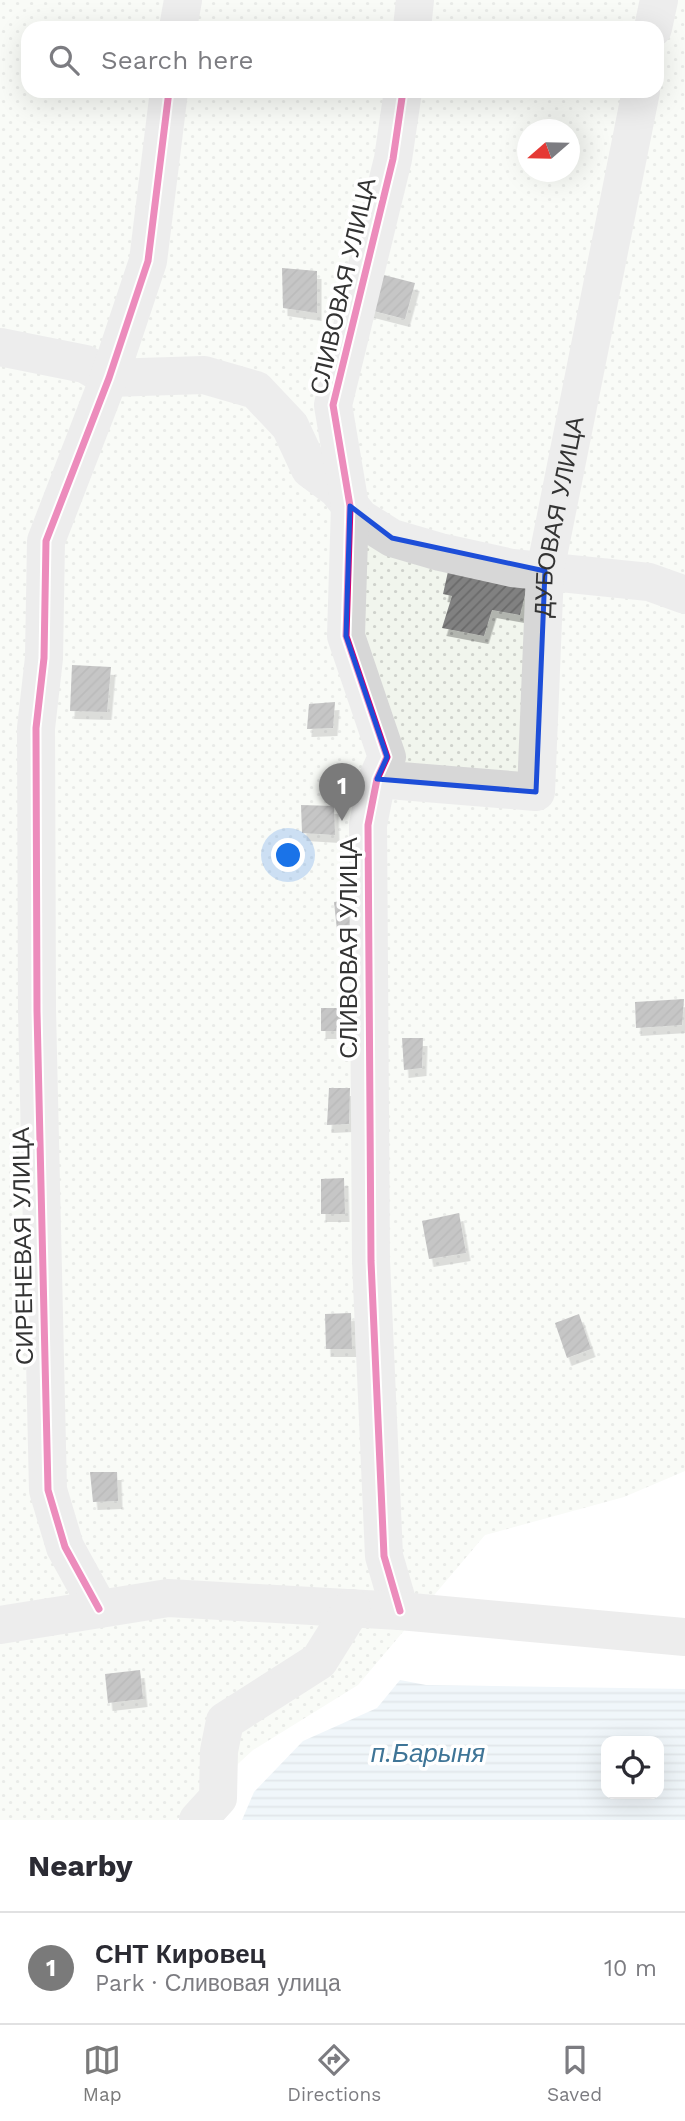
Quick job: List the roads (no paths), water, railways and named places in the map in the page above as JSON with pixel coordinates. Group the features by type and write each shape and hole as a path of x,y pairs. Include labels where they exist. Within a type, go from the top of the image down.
{"street":[{"path":"179,21 183,0"},
{"path":"413,21 415,0"},
{"path":"654,21 659,0"},
{"name":"СИРЕНЕВАЯ УЛИЦА","path":"99,1609 65,1547 48,1490 37,1011 36,728 44,658 46,541 109,378 148,261 168,98"},
{"name":"СЛИВОВАЯ УЛИЦА","path":"400,1611 384,1556 371,1261 368,825 377,779 387,757 346,636 350,506 333,405 393,159 401,98"},
{"name":"ДУБОВАЯ УЛИЦА","path":"377,779 536,792 545,571 640,98"},
{"path":"0,347 85,365 109,378 204,375 256,390 290,426 310,469 337,489 360,518 392,538 512,568 649,582 685,595"},
{"path":"0,1625 168,1598 400,1611 685,1637"},
{"path":"198,1820 218,1798 219,1751 225,1721 319,1661 352,1608"}],"water":[{"name":"п.Барыня","path":"400,1680 426,1685 685,1689 685,1820 242,1820 254,1792 303,1741 377,1708"}],"place":[{"name":"СНТ Кировец","path":"342,821"}]}
